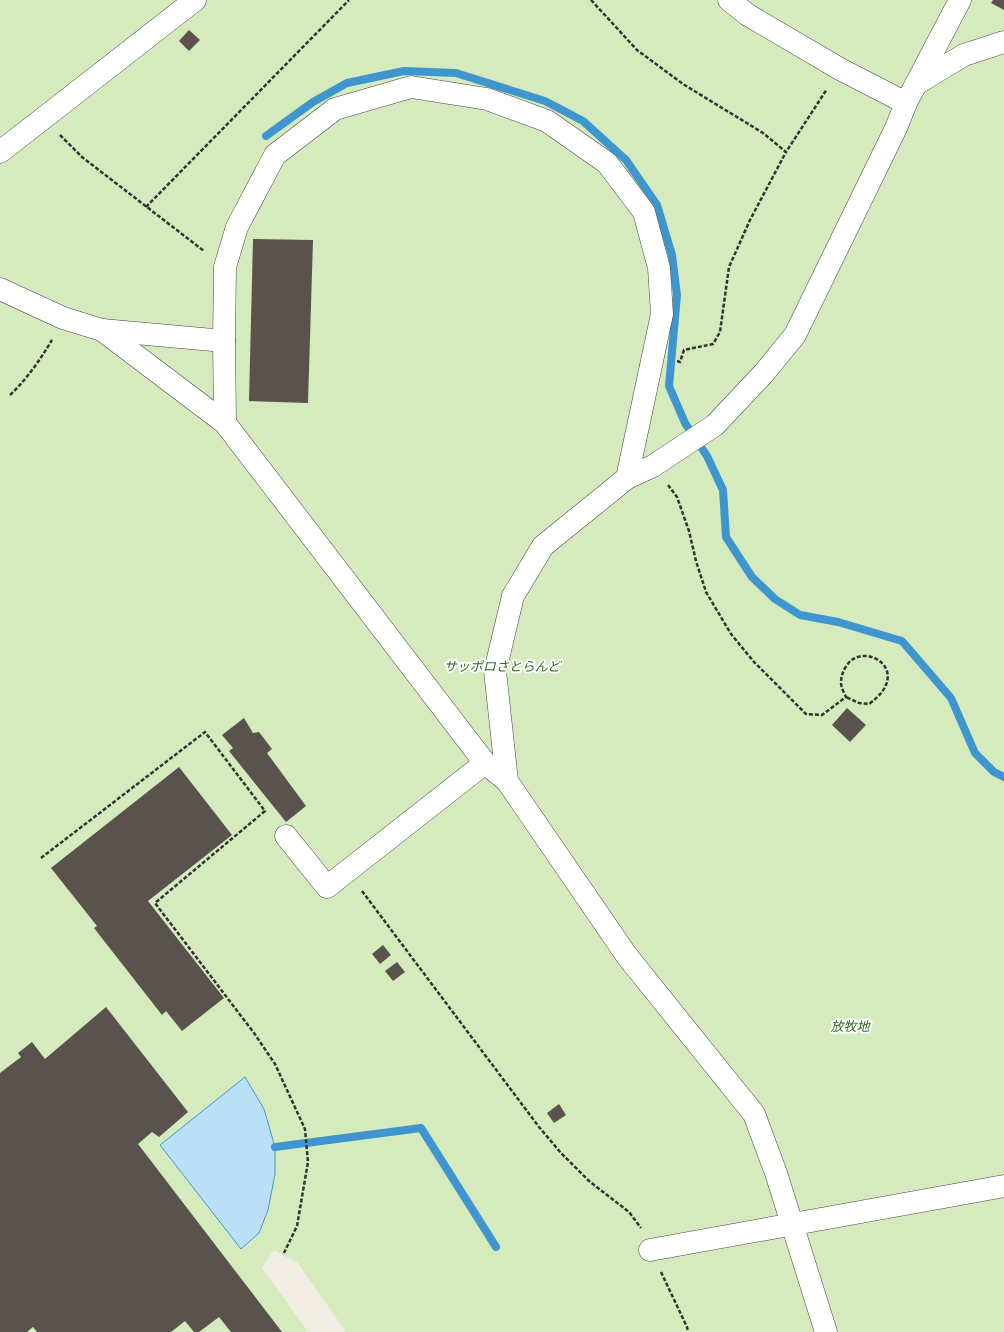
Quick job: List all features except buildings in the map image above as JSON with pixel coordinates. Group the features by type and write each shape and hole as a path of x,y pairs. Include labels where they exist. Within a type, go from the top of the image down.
{"lane":[{"path":"0,152 195,0"},
{"path":"730,0 748,15 840,69 911,94"},
{"path":"507,781 495,671 513,596 543,546 627,478 653,466 715,425 764,373 795,335 896,128 911,94 960,0"},
{"path":"911,94 964,55 1004,42"},
{"path":"225,423 225,267 236,227 275,155 335,109 411,87 487,99 547,121 607,163 644,212 659,268 662,314 627,478"},
{"path":"0,289 63,318 102,330 224,341"},
{"path":"102,330 225,423 485,763 507,781 628,956 754,1114 793,1224 826,1332"},
{"path":"286,836 327,887 485,763"},
{"path":"650,1250 1004,1186"}],"path":[{"path":"146,207 349,0"},
{"path":"591,0 636,50 683,84 763,133 786,152"},
{"path":"680,362 684,350 713,344 720,332 729,268 750,220 786,152 840,69"},
{"path":"44,118 82,157 225,267"},
{"path":"10,395 38,363 53,339 63,318"},
{"path":"653,466 677,497 689,531 696,561 706,592 731,634 754,662 806,714 822,715 846,697"},
{"path":"864,656 875,658 886,667 888,678 885,690 877,699 869,704 859,703 846,697 841,684 842,672 850,661 864,656"},
{"path":"41,858 205,732 265,811 155,903 254,1033 275,1064 305,1129 308,1162 298,1226 283,1255"},
{"path":"347,872 539,1127 589,1182 628,1212 647,1236 650,1250 688,1332"}],"green space":[{"name":"サッポロさとらんど","path":"0,0 1004,0 1004,1332 0,1332"}],"shaded area":[{"path":"274,1250 298,1263 346,1332 308,1332 262,1268"}],"water":[{"path":"245,1077 264,1109 275,1147 275,1174 268,1210 259,1233 241,1249 160,1145"}],"waterway":[{"path":"266,136 313,102 347,83 404,71 456,73 545,101 583,121 626,160 657,205 672,255 677,295 669,386 685,423 707,456 723,490 726,537 752,577 775,599 800,615 838,622 902,641 951,698 975,753 994,772 1004,777"},
{"path":"275,1147 421,1128 496,1247"}],"park label":[{"name":"放牧地","path":"850,1026"}]}
